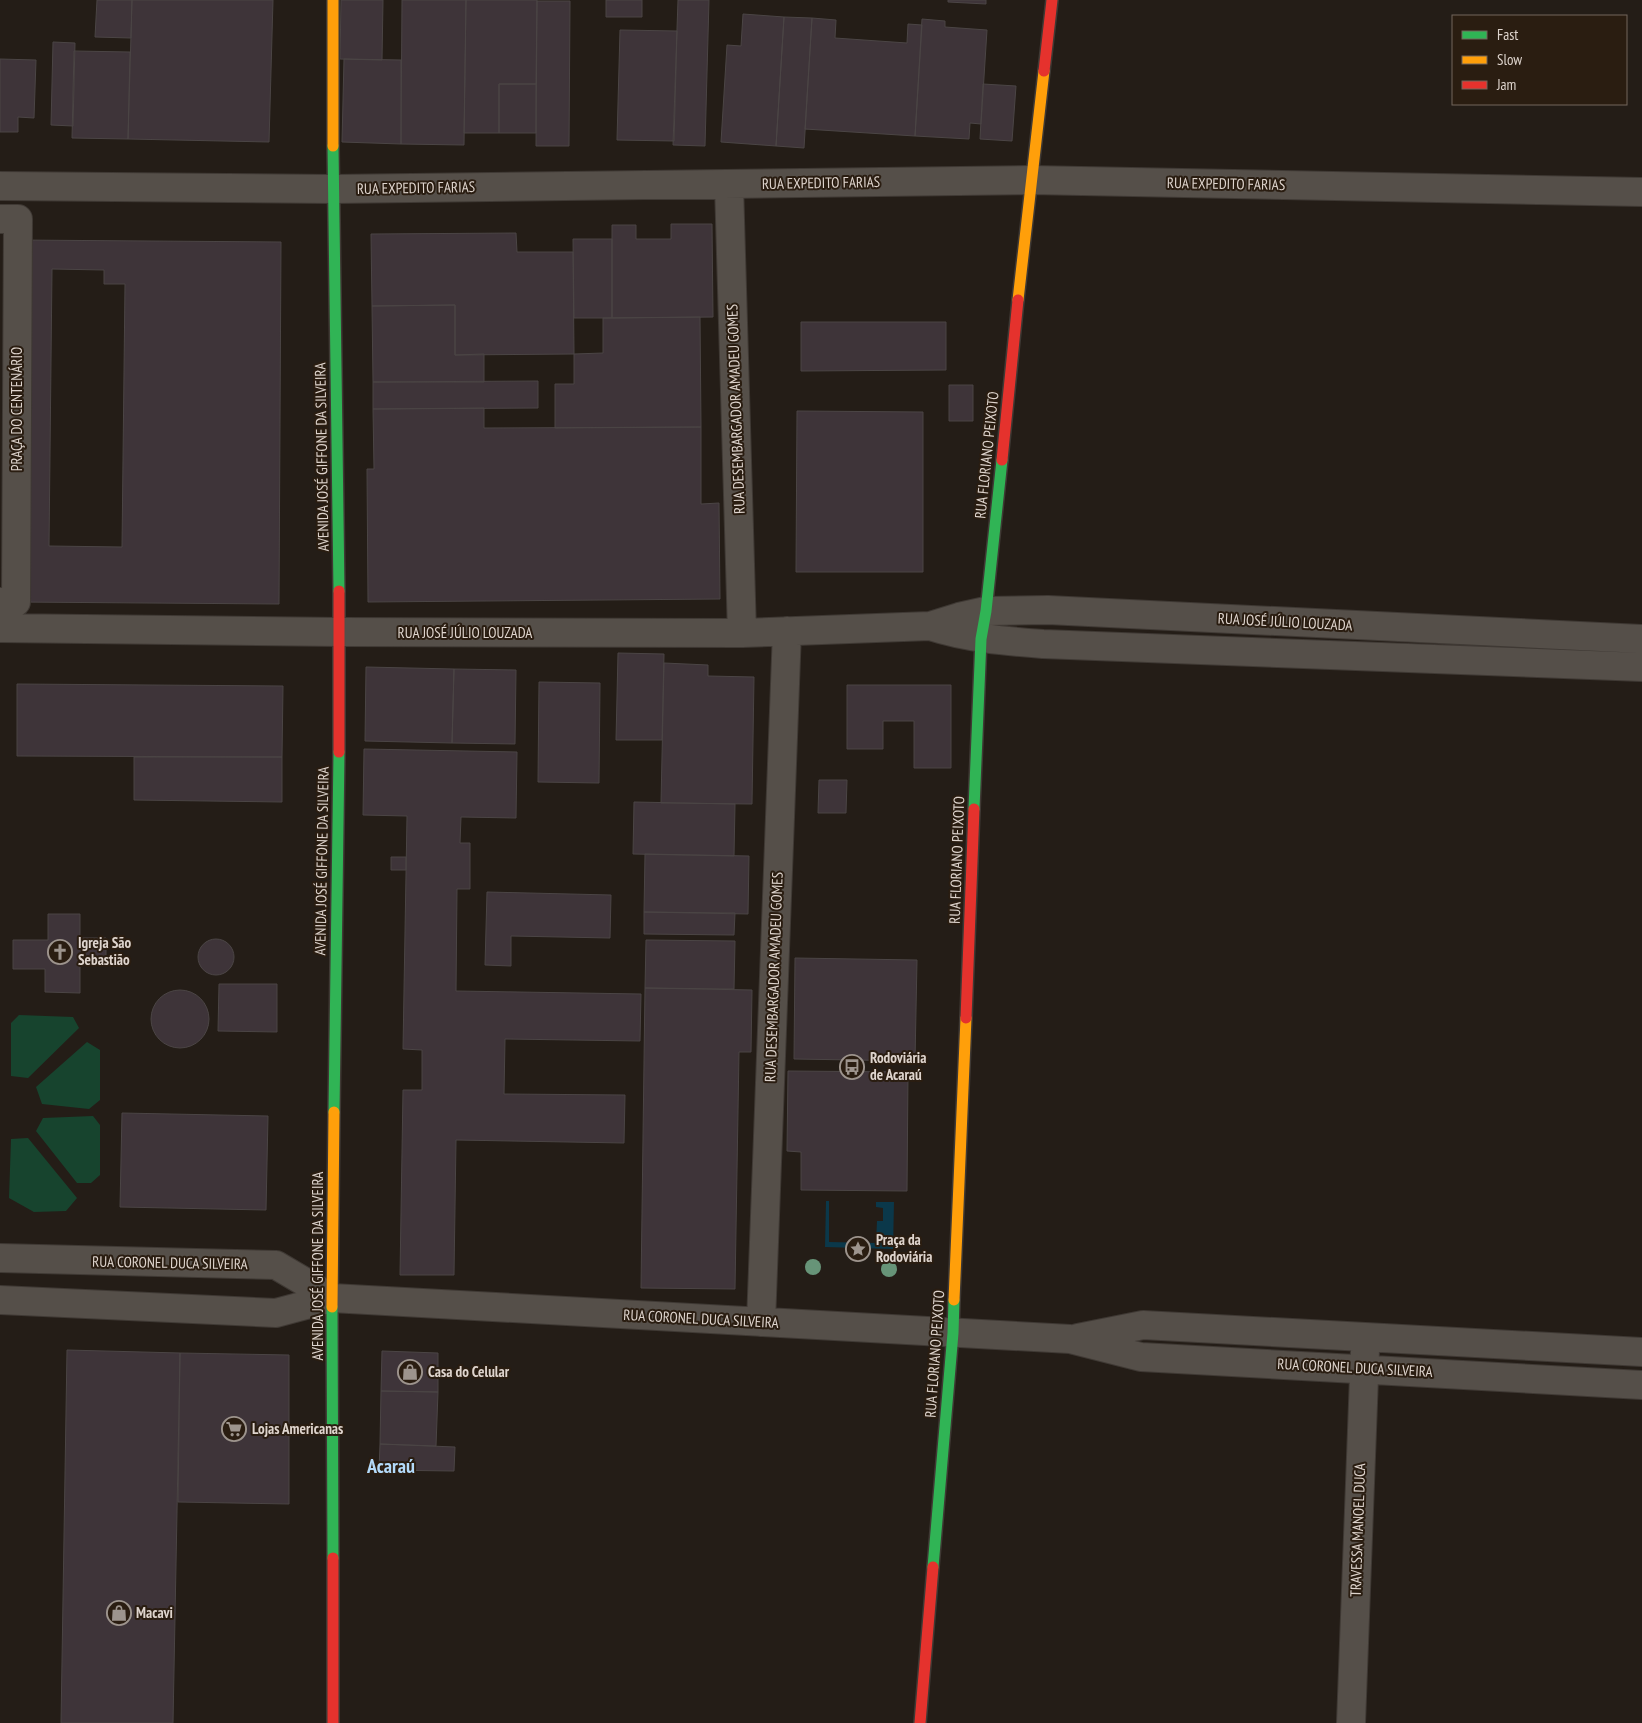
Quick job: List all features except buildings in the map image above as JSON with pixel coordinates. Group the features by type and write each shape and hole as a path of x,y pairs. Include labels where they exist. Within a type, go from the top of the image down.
{"street":[{"name":"AVENIDA JOSÉ GIFFONE DA SILVEIRA","path":"333,0 333,189 340,632 332,1298 333,1723"},
{"name":"RUA FLORIANO PEIXOTO","path":"920,1723 952,1333 981,639 986,611 1031,180 1052,0"},
{"name":"RUA EXPEDITO FARIAS","path":"0,186 333,189 1031,180 1642,192"},
{"name":"RUA DESEMBARGADOR AMADEU GOMES","path":"730,185 742,633"},
{"name":"PRAÇA DO CENTENÁRIO","path":"0,219 18,219 18,240 16,602 0,602"},
{"name":"RUA JOSÉ JÚLIO LOUZADA","path":"0,628 340,632 742,633 930,626 986,611 1058,611 1642,639"},
{"name":"RUA JOSÉ JÚLIO LOUZADA","path":"930,626 954,634 981,639 1043,644 1642,666"},
{"name":"RUA DESEMBARGADOR AMADEU GOMES","path":"761,1322 787,631"},
{"name":"RUA CORONEL DUCA SILVEIRA","path":"0,1258 276,1265 332,1298"},
{"name":"RUA CORONEL DUCA SILVEIRA","path":"0,1300 276,1313 332,1298 1070,1339 1141,1357 1642,1385"},
{"name":"RUA CORONEL DUCA SILVEIRA","path":"1070,1339 1143,1325 1642,1352"},
{"name":"TRAVESSA MANOEL DUCA","path":"1351,1723 1366,1338"}],"green space":[{"path":"19,1015 73,1017 79,1028 28,1078 11,1076 11,1023"},
{"path":"87,1042 100,1050 100,1100 89,1109 42,1104 36,1087"},
{"path":"93,1116 100,1125 100,1175 91,1183 77,1183 36,1131 43,1118"},
{"path":"28,1138 77,1198 66,1211 34,1212 9,1198 11,1139"}],"water":[{"path":"826,1201 829,1201 829,1242 876,1243 877,1221 883,1221 883,1208 876,1207 876,1202 894,1202 893,1249 825,1247"}],"traffic: fast":[{"path":"333,146 339,591"},
{"path":"974,809 981,639 986,611 1002,460"},
{"path":"334,1112 339,752"},
{"path":"933,1567 953,1333 954,1300"},
{"path":"332,1307 333,1558"}],"traffic: slow":[{"path":"333,0 333,146"},
{"path":"1018,300 1044,71"},
{"path":"954,1300 966,1018"},
{"path":"332,1307 334,1112"}],"traffic: jam":[{"path":"1044,71 1052,0"},
{"path":"1002,460 1018,300"},
{"path":"339,591 339,752"},
{"path":"966,1018 974,809"},
{"path":"333,1558 333,1723"},
{"path":"920,1723 933,1567"}],"place":[{"name":"Igreja São Sebastião","path":"60,952"},
{"name":"Rodoviária de Acaraú","path":"852,1067"},
{"name":"Praça da Rodoviária","path":"858,1249"},
{"name":"Casa do Celular","path":"410,1372"},
{"name":"Lojas Americanas","path":"234,1429"},
{"name":"Macavi","path":"119,1613"}],"district":[{"name":"Acaraú","path":"391,1466"}]}
